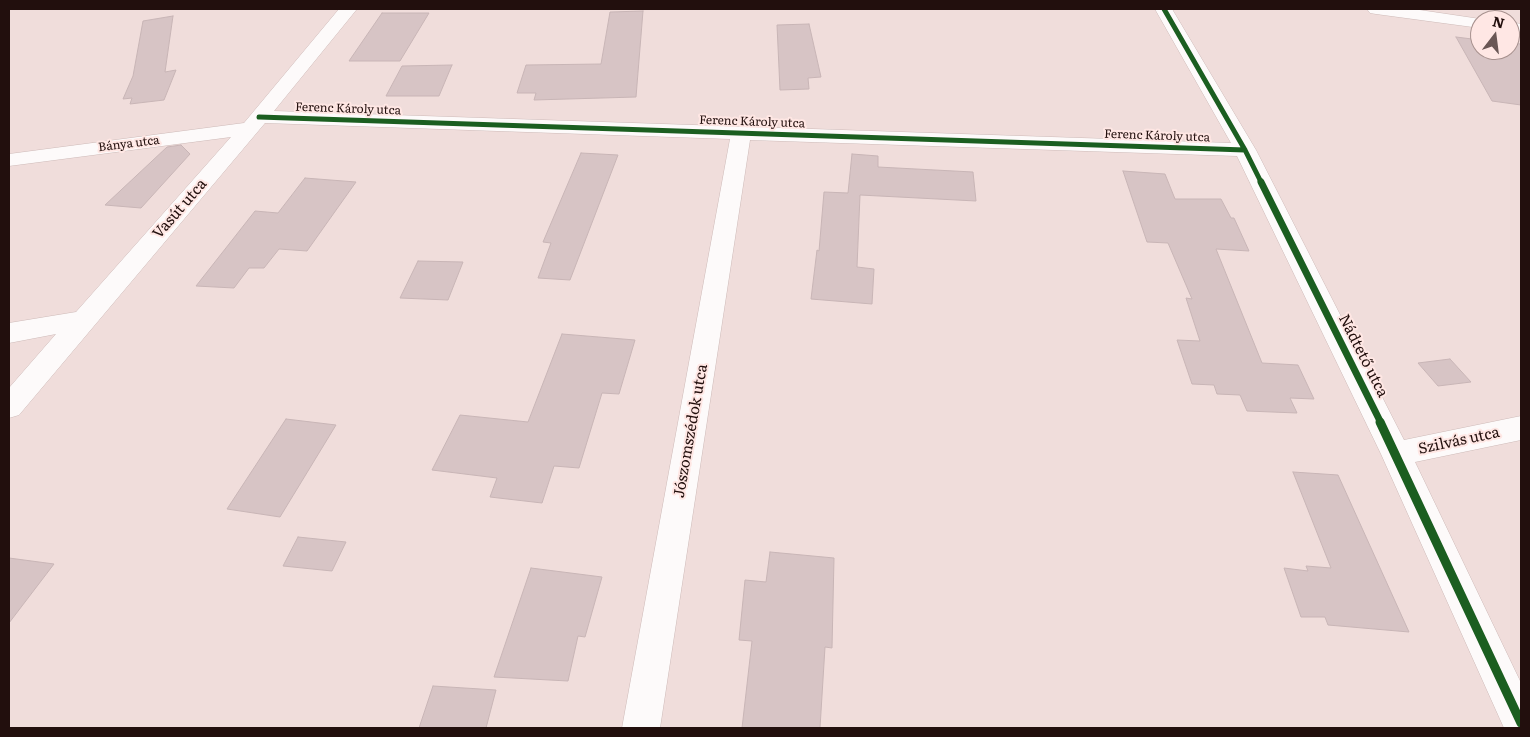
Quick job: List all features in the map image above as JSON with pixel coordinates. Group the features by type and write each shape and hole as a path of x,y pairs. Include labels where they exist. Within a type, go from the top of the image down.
{"street":[{"name":"Vasút utca","path":"9,407 255,122 348,9"},
{"name":"Nádtető utca","path":"1164,9 1245,150 1396,454 1521,723"},
{"path":"1376,9 1470,22"},
{"name":"Ferenc Károly utca","path":"255,122 741,133 1245,150"},
{"name":"Bánya utca","path":"9,160 255,122"},
{"name":"Jószomszédok utca","path":"640,728 741,133"},
{"path":"9,333 84,320"},
{"name":"Szilvás utca","path":"1396,454 1521,428"}],"building":[{"path":"643,11 636,97 534,100 536,93 517,93 526,65 601,64 610,12"},
{"path":"382,13 429,13 400,61 349,61"},
{"path":"173,16 165,72 176,70 164,100 130,104 132,98 123,99 133,76 143,21"},
{"path":"809,24 821,77 808,78 809,89 780,90 777,25"},
{"path":"1456,37 1470,39 1470,60 1520,60 1521,44 1521,105 1492,101"},
{"path":"452,65 439,96 386,96 402,66"},
{"path":"181,145 190,154 141,208 105,205 167,147"},
{"path":"581,153 618,155 570,280 538,278 551,243 543,242"},
{"path":"852,154 878,156 878,167 973,172 976,201 860,195 857,267 874,269 872,304 811,299 817,250 819,251 824,192 848,193"},
{"path":"1123,171 1165,174 1175,199 1221,199 1231,218 1234,218 1249,251 1216,249 1262,363 1298,365 1314,399 1290,398 1297,413 1247,411 1240,395 1217,394 1214,385 1192,384 1177,340 1200,341 1186,298 1192,299 1168,243 1147,242"},
{"path":"305,178 356,182 307,251 279,249 264,268 249,268 234,288 196,286 255,211 278,213"},
{"path":"418,261 463,262 448,300 400,298"},
{"path":"562,334 635,340 619,394 602,393 579,468 554,466 542,503 490,497 497,478 432,470 460,415 528,422"},
{"path":"1450,359 1471,382 1438,386 1418,363"},
{"path":"286,419 336,425 280,517 227,509"},
{"path":"1293,472 1338,475 1409,632 1328,625 1325,617 1301,617 1284,568 1308,571 1306,566 1331,568"},
{"path":"298,537 346,542 332,571 283,566"},
{"path":"770,552 834,558 832,648 825,647 820,728 742,728 752,641 739,640 745,580 766,582"},
{"path":"9,558 54,564 9,623"},
{"path":"531,568 602,577 585,637 578,636 568,681 494,677"},
{"path":"433,686 496,690 486,728 419,728"}],"cycle path":[{"path":"1164,9 1245,150 1396,454 1521,723"},
{"path":"259,117 1245,150"}]}
